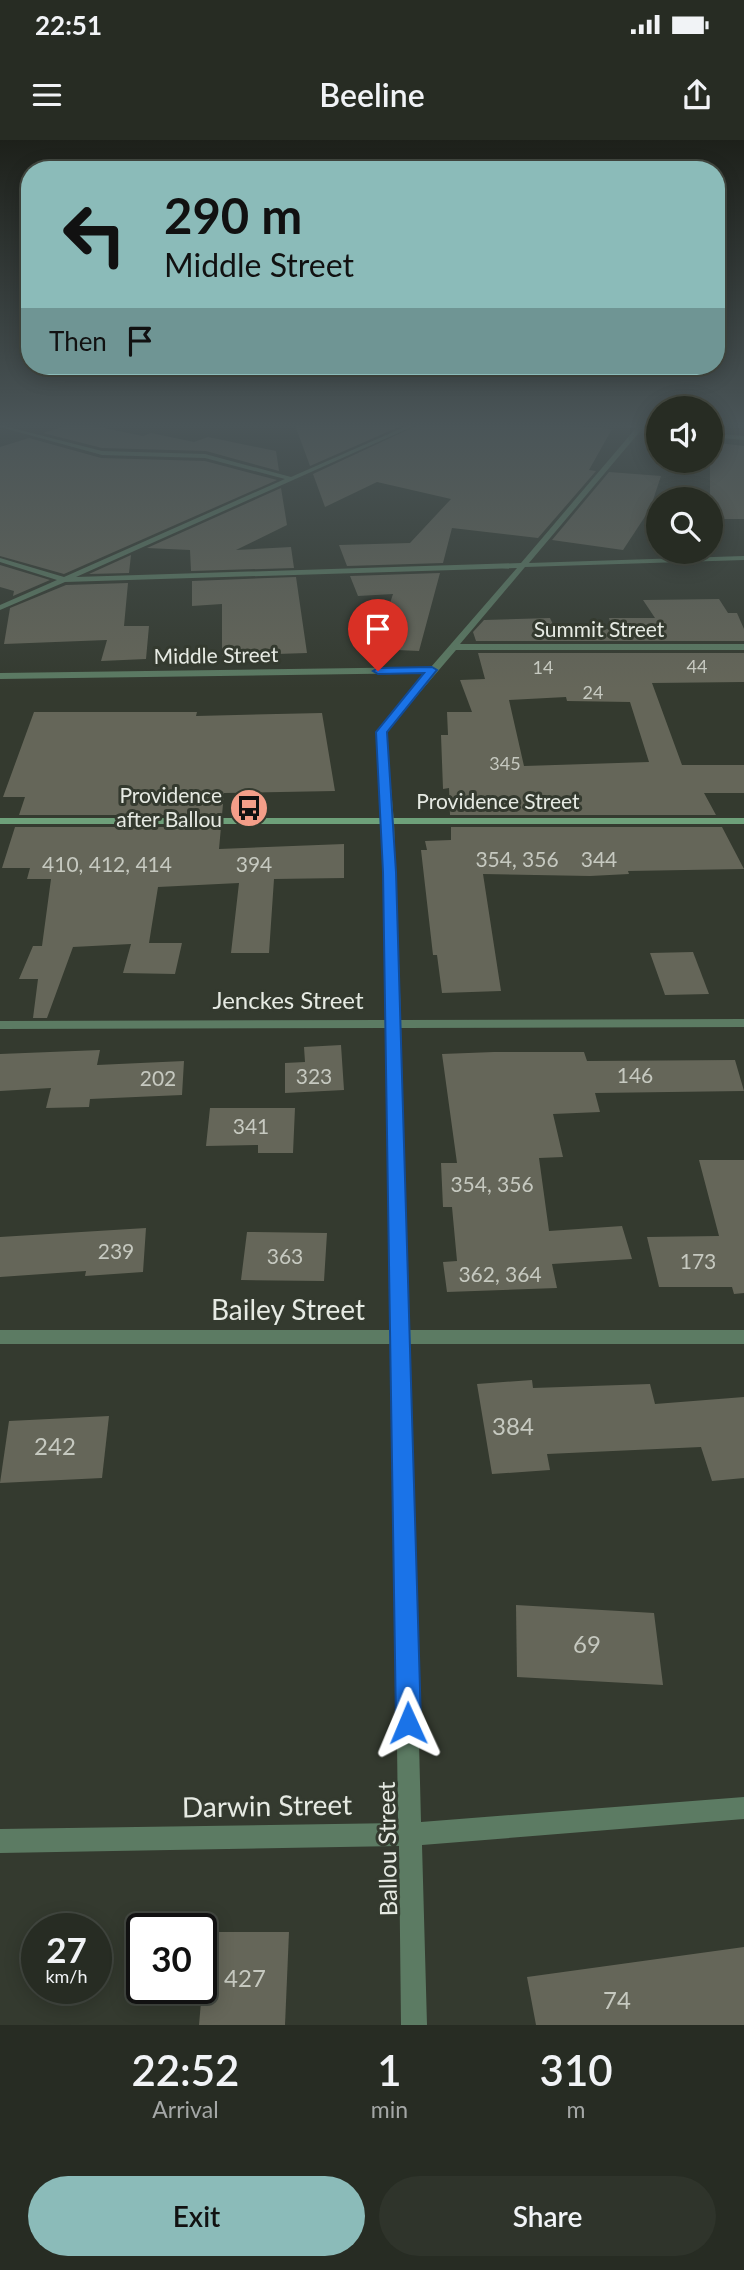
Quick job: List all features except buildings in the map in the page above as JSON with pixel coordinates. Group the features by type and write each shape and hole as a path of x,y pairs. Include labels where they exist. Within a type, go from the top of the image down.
{"main road":[{"name":"Providence Street","path":"0,821 744,821"}],"street":[{"path":"0,608 216,513"},
{"name":"Ballou Street","path":"414,2025 394,1024 388,822 381,732 567,513"},
{"path":"0,560 66,580 744,558"},
{"name":"Summit Street","path":"454,647 744,647"},
{"name":"Middle Street","path":"0,676 432,670"},
{"name":"Jenckes Street","path":"0,1025 744,1023"},
{"name":"Bailey Street","path":"0,1337 744,1337"},
{"name":"Darwin Street","path":"0,1841 411,1834 744,1808"}],"place":[{"name":"Providence after Ballou","path":"249,808"}],"route":[{"path":"378,671 432,670 381,732 390,872 408,1723"}]}
